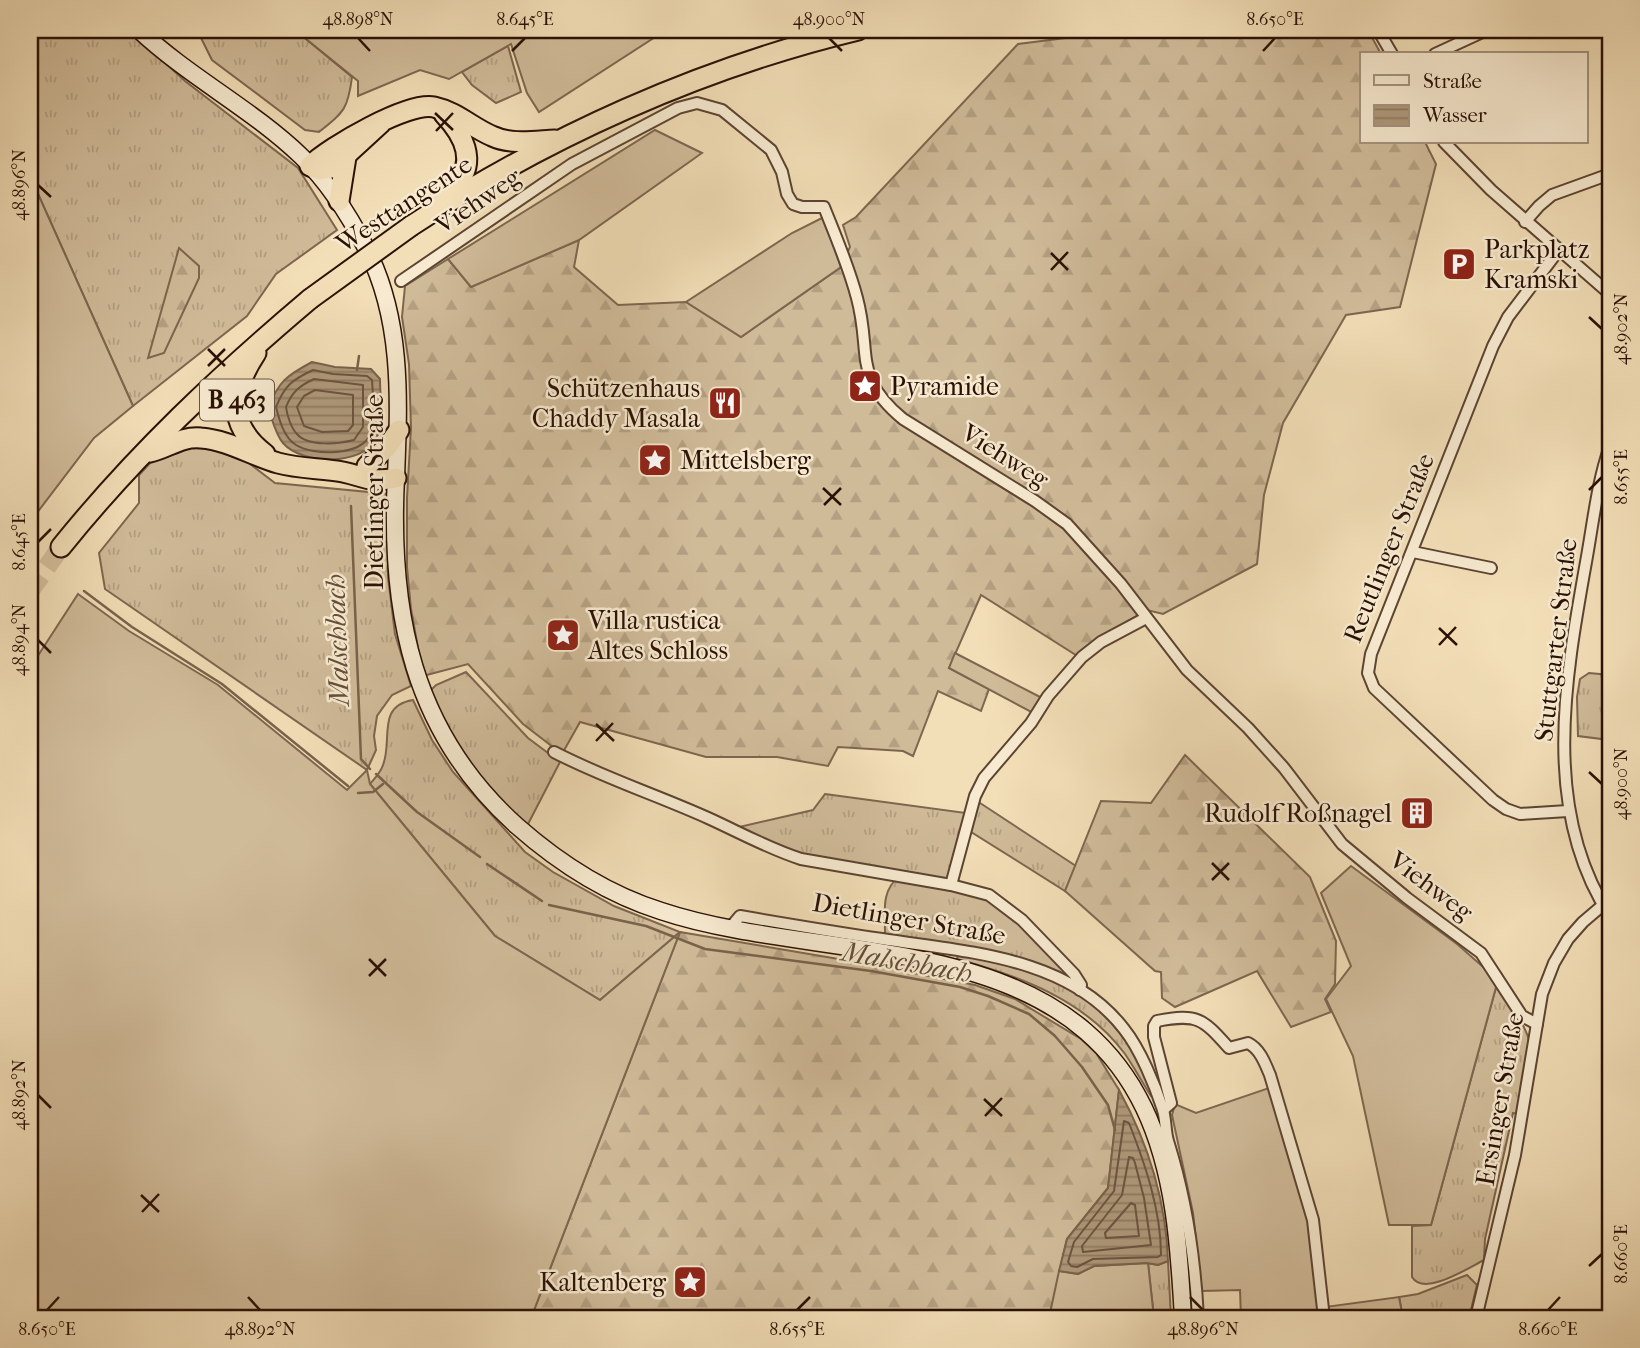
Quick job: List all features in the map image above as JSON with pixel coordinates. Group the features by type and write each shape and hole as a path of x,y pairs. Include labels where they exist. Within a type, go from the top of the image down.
{"highway":[{"name":"Westtangente","path":"61,547 142,454 191,403 310,299 418,222 508,168 618,113 731,68 858,30"},
{"name":"B 463","path":"381,123 332,168 320,170 310,166 331,148 403,111 419,106 439,108 505,141 564,139"},
{"name":"B 463","path":"418,222 456,185 462,177 467,160 460,132 439,108"},
{"path":"339,201 346,157"},
{"name":"B 463","path":"269,333 246,368 238,384 236,398 240,426 250,443 274,462"},
{"path":"367,466 387,447 399,430"},
{"name":"B 463","path":"142,454 173,442 202,438 222,442 297,468 342,472 377,481 396,478"},
{"name":"B 463","path":"342,472 367,466"},
{"path":"367,466 386,469 396,478"}],"main road":[{"name":"Dietlinger Straße","path":"139,30 200,80 261,122 310,166 339,201 366,249 381,286 397,358 399,430 394,552 404,627 419,685 429,710 461,764 498,808 542,847 568,866 624,897 660,911 730,928 943,964 1002,982 1028,994 1076,1025 1098,1044 1132,1087 1159,1146 1177,1234 1183,1318"}],"street":[{"path":"1378,30 1391,52"},
{"path":"1439,52 1488,30"},
{"name":"Viehweg","path":"401,281 572,164 678,108 697,103 722,110 771,150 782,172 786,194 793,204 802,208 824,207 848,267 858,302 867,370 875,391 886,404 904,419 1067,524 1121,584 1187,670 1248,728 1284,768 1342,844 1407,898 1481,953 1522,1016 1537,1024"},
{"path":"1446,144 1470,171 1525,222 1610,294"},
{"path":"1525,222 1552,195 1610,174"},
{"name":"Reutlinger Straße","path":"1558,251 1500,331 1369,660 1368,679 1374,688 1493,800 1506,809 1520,814 1568,811"},
{"name":"Stuttgarter Straße","path":"1610,446 1599,491 1572,659 1564,757 1568,811 1584,867 1610,916"},
{"path":"1413,552 1491,568"},
{"name":"Dietlinger Straße","path":"951,885 975,796 984,778 1031,723 1048,695 1082,657 1101,642 1146,618"},
{"name":"Dietlinger Straße","path":"554,752 587,770 707,818 777,852 801,859 951,885 989,895 1022,920 1074,974 1081,985 1080,990"},
{"name":"Ersinger Straße","path":"1476,1318 1515,1155 1542,994 1554,962 1574,931 1603,905"},
{"name":"Dietlinger Straße","path":"730,928 740,916 992,956 1054,976 1105,1008 1134,1043 1163,1110 1191,1244 1198,1318"},
{"name":"Dietlinger Straße","path":"1163,1110 1171,1103 1154,1037 1157,1021 1186,1018 1203,1021 1216,1031 1229,1048 1251,1044 1264,1060 1313,1220 1324,1318"}],"green space":[{"path":"30,30 129,30 185,81 298,168 337,230 276,274 247,316 133,406 30,176"},
{"path":"197,30 295,30 352,77 349,96 343,109 319,132 305,130 212,60"},
{"path":"295,30 666,30 539,112 527,93 511,44 449,79 420,70 358,96 358,81"},
{"path":"1129,30 1368,30 1380,52 1360,52 1360,144 1426,144 1436,164 1400,307 1346,315 1283,423 1264,495 1257,564 1163,614 1147,610 1102,636 1079,657 981,595 949,668 989,689 981,711 938,691 913,756 903,751 838,747 828,766 777,757 706,757 580,722 562,754 523,724 468,664 423,676 411,609 407,567 411,428 409,364 402,317 405,286 448,259 471,287 579,240 574,267 618,305 686,302 741,337 841,267 850,247 843,225 856,217 1018,44"},
{"path":"508,46 521,92 496,103 472,85 462,72"},
{"path":"655,130 702,153 579,240 471,287 448,259"},
{"path":"30,176 133,406 94,438 30,522"},
{"path":"824,217 841,267 741,337 686,302 792,233"},
{"path":"179,248 199,266 199,278 164,353 148,358"},
{"path":"200,443 241,457 275,483 389,494 388,577 395,634 411,686 392,695 377,716 374,736 376,750 367,770 105,589 99,553 139,503 139,475 152,461"},
{"path":"78,594 129,631 218,685 347,790 367,770 370,784 495,936 600,1000 680,932 531,1318 30,1318 30,668"},
{"path":"955,653 1044,699 1035,714 949,668"},
{"path":"466,672 528,738 560,762 527,826 470,764 438,710 431,690 436,685"},
{"path":"1589,673 1610,675 1610,740 1578,736 1577,697 1580,679"},
{"path":"413,700 432,740 453,772 525,852 553,872 614,906 680,932 600,1000 495,936 370,784 383,765 388,725 394,709 401,703"},
{"path":"1185,755 1310,877 1336,941 1335,984 1325,999 1331,1012 1291,1027 1257,971 1175,1007 1162,998 1161,972 1155,971 1065,891 1101,801 1151,803"},
{"path":"825,794 966,813 951,873 946,879 793,854 739,829 813,810"},
{"path":"977,801 1076,866 1065,891 968,830"},
{"path":"1351,866 1457,944 1498,980 1431,1225 1389,1225 1353,1056 1326,999 1351,966 1321,893"},
{"path":"899,877 974,894 999,906 1064,967 1073,982 1048,968 889,938 885,933 885,902 889,888"},
{"path":"680,932 975,985 1015,999 1081,1039 1096,1053 1119,1090 1108,1188 1067,1239 1049,1318 531,1318"},
{"path":"958,955 1024,970 1053,981 1078,995 1101,1013 1122,1035 1154,1096 1151,1096 1125,1054 1091,1019 1050,993 1004,973 957,959"},
{"path":"1498,980 1529,1041 1517,1114 1513,1113 1485,1239 1484,1260 1436,1283 1418,1282 1412,1277 1412,1226 1431,1225"},
{"path":"1272,1087 1311,1222 1321,1318 1241,1318 1240,1290 1202,1291 1193,1213 1172,1115 1175,1104 1196,1113"},
{"path":"1168,1261 1171,1318 1154,1318 1148,1263 1158,1265"},
{"path":"1148,1263 1154,1318 1049,1318 1059,1271 1078,1274 1094,1266"},
{"path":"1467,1275 1477,1285 1469,1318 1403,1318 1399,1297 1418,1294"},
{"path":"1399,1297 1403,1318 1327,1318 1325,1307"}],"water":[{"path":"312,362 335,367 371,369 380,379 381,418 376,439 369,448 345,458 317,459 292,450 278,436 268,408 272,399 284,380"},
{"path":"1119,1090 1139,1130 1154,1172 1164,1216 1168,1261 1158,1265 1147,1263 1094,1266 1078,1274 1059,1271 1067,1239 1108,1188"}],"waterway":[{"name":"Malschbach","path":"357,370 359,356"},
{"name":"Malschbach","path":"351,506 361,759 370,769"},
{"path":"84,591 132,627 222,684 348,786"},
{"name":"Malschbach","path":"376,774 417,812 480,857"},
{"path":"358,793 373,792 383,784"},
{"name":"Malschbach","path":"487,864 542,901"},
{"name":"Malschbach","path":"549,905 646,926 705,949 871,971 960,987 988,996 1029,1014 1055,1036 1082,1067 1108,1105 1115,1130"},
{"name":"Malschbach","path":"1159,1310 1160,1318"}],"tunnel":[{"path":"30,591 61,547"}],"place":[{"name":"Parkplatz Kramski","path":"1459,264"},
{"name":"Pyramide","path":"865,386"},
{"name":"Schützenhaus Chaddy Masala","path":"725,403"},
{"name":"Mittelsberg","path":"655,460"},
{"name":"Villa rustica Altes Schloss","path":"563,635"},
{"name":"Rudolf Roßnagel","path":"1417,813"},
{"name":"Kaltenberg","path":"690,1282"}]}
